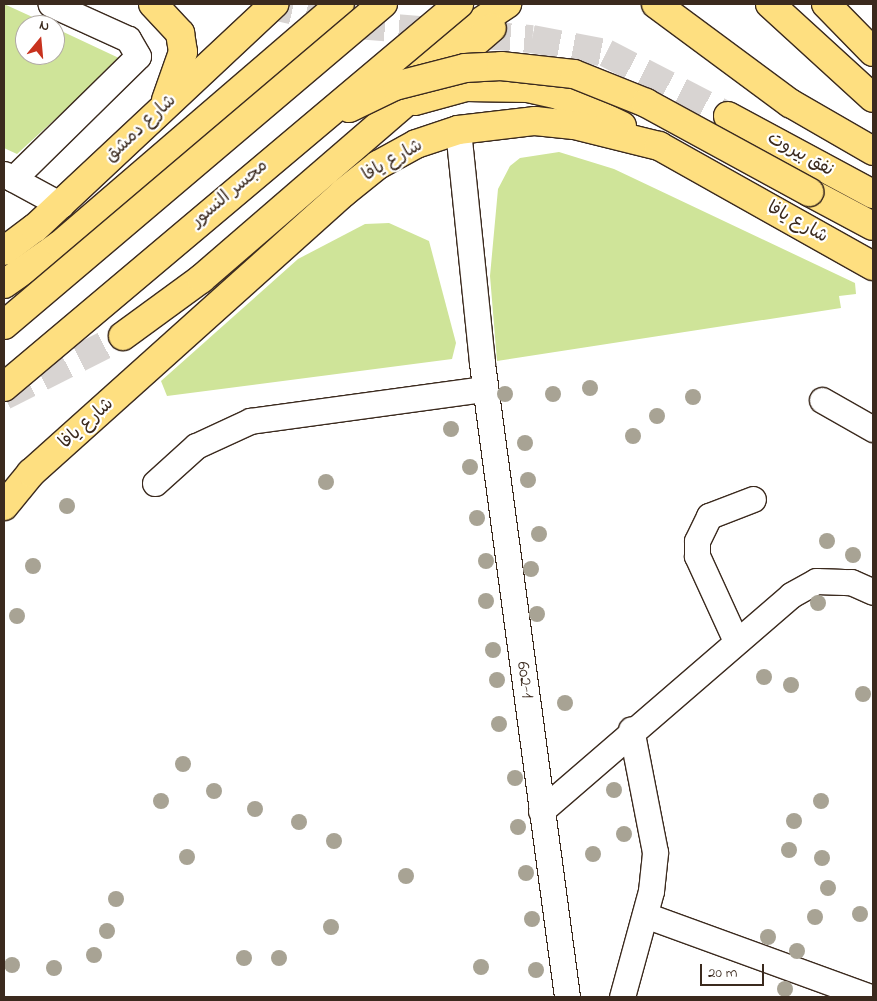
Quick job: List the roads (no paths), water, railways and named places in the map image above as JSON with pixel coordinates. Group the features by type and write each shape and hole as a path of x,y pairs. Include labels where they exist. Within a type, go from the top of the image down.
{"main road":[{"path":"153,4 180,33 183,52 161,110"},
{"name":"شارع دمشق","path":"4,251 36,228 274,4"},
{"path":"4,284 69,238 340,4"},
{"path":"4,325 382,4"},
{"name":"مجسر النسور","path":"4,387 296,138 459,4"},
{"path":"4,402 21,382 328,127 430,51 507,4"},
{"path":"123,336 200,279 520,4"},
{"path":"656,4 790,103 873,151"},
{"path":"770,4 873,98"},
{"path":"826,4 873,52"},
{"path":"296,138 362,101 429,75 483,67 538,68 611,87 873,226"},
{"path":"402,107 466,87 528,88 586,107 659,146"},
{"name":"نفق بيروت","path":"728,116 873,194"},
{"name":"شارع يافا","path":"4,506 31,473 344,193 409,148 458,130 535,121 574,125 659,146 873,266"},
{"path":"4,268 36,228"},
{"path":"4,272 69,238"}],"lane":[{"path":"52,4 128,39 138,56 8,177 61,205"},
{"name":"602-1","path":"458,130 485,389 567,997"},
{"path":"155,483 196,446 250,421 485,389"},
{"path":"822,400 873,429"},
{"path":"736,641 697,556 697,541 709,516 753,498"},
{"path":"541,811 631,729 736,641 816,580 851,582 873,592"},
{"path":"622,997 645,915 655,852 631,729"},
{"path":"645,915 870,997"}],"tunnel":[{"path":"265,4 357,25 532,39 606,53 728,116"},
{"path":"4,396 123,336"}]}
